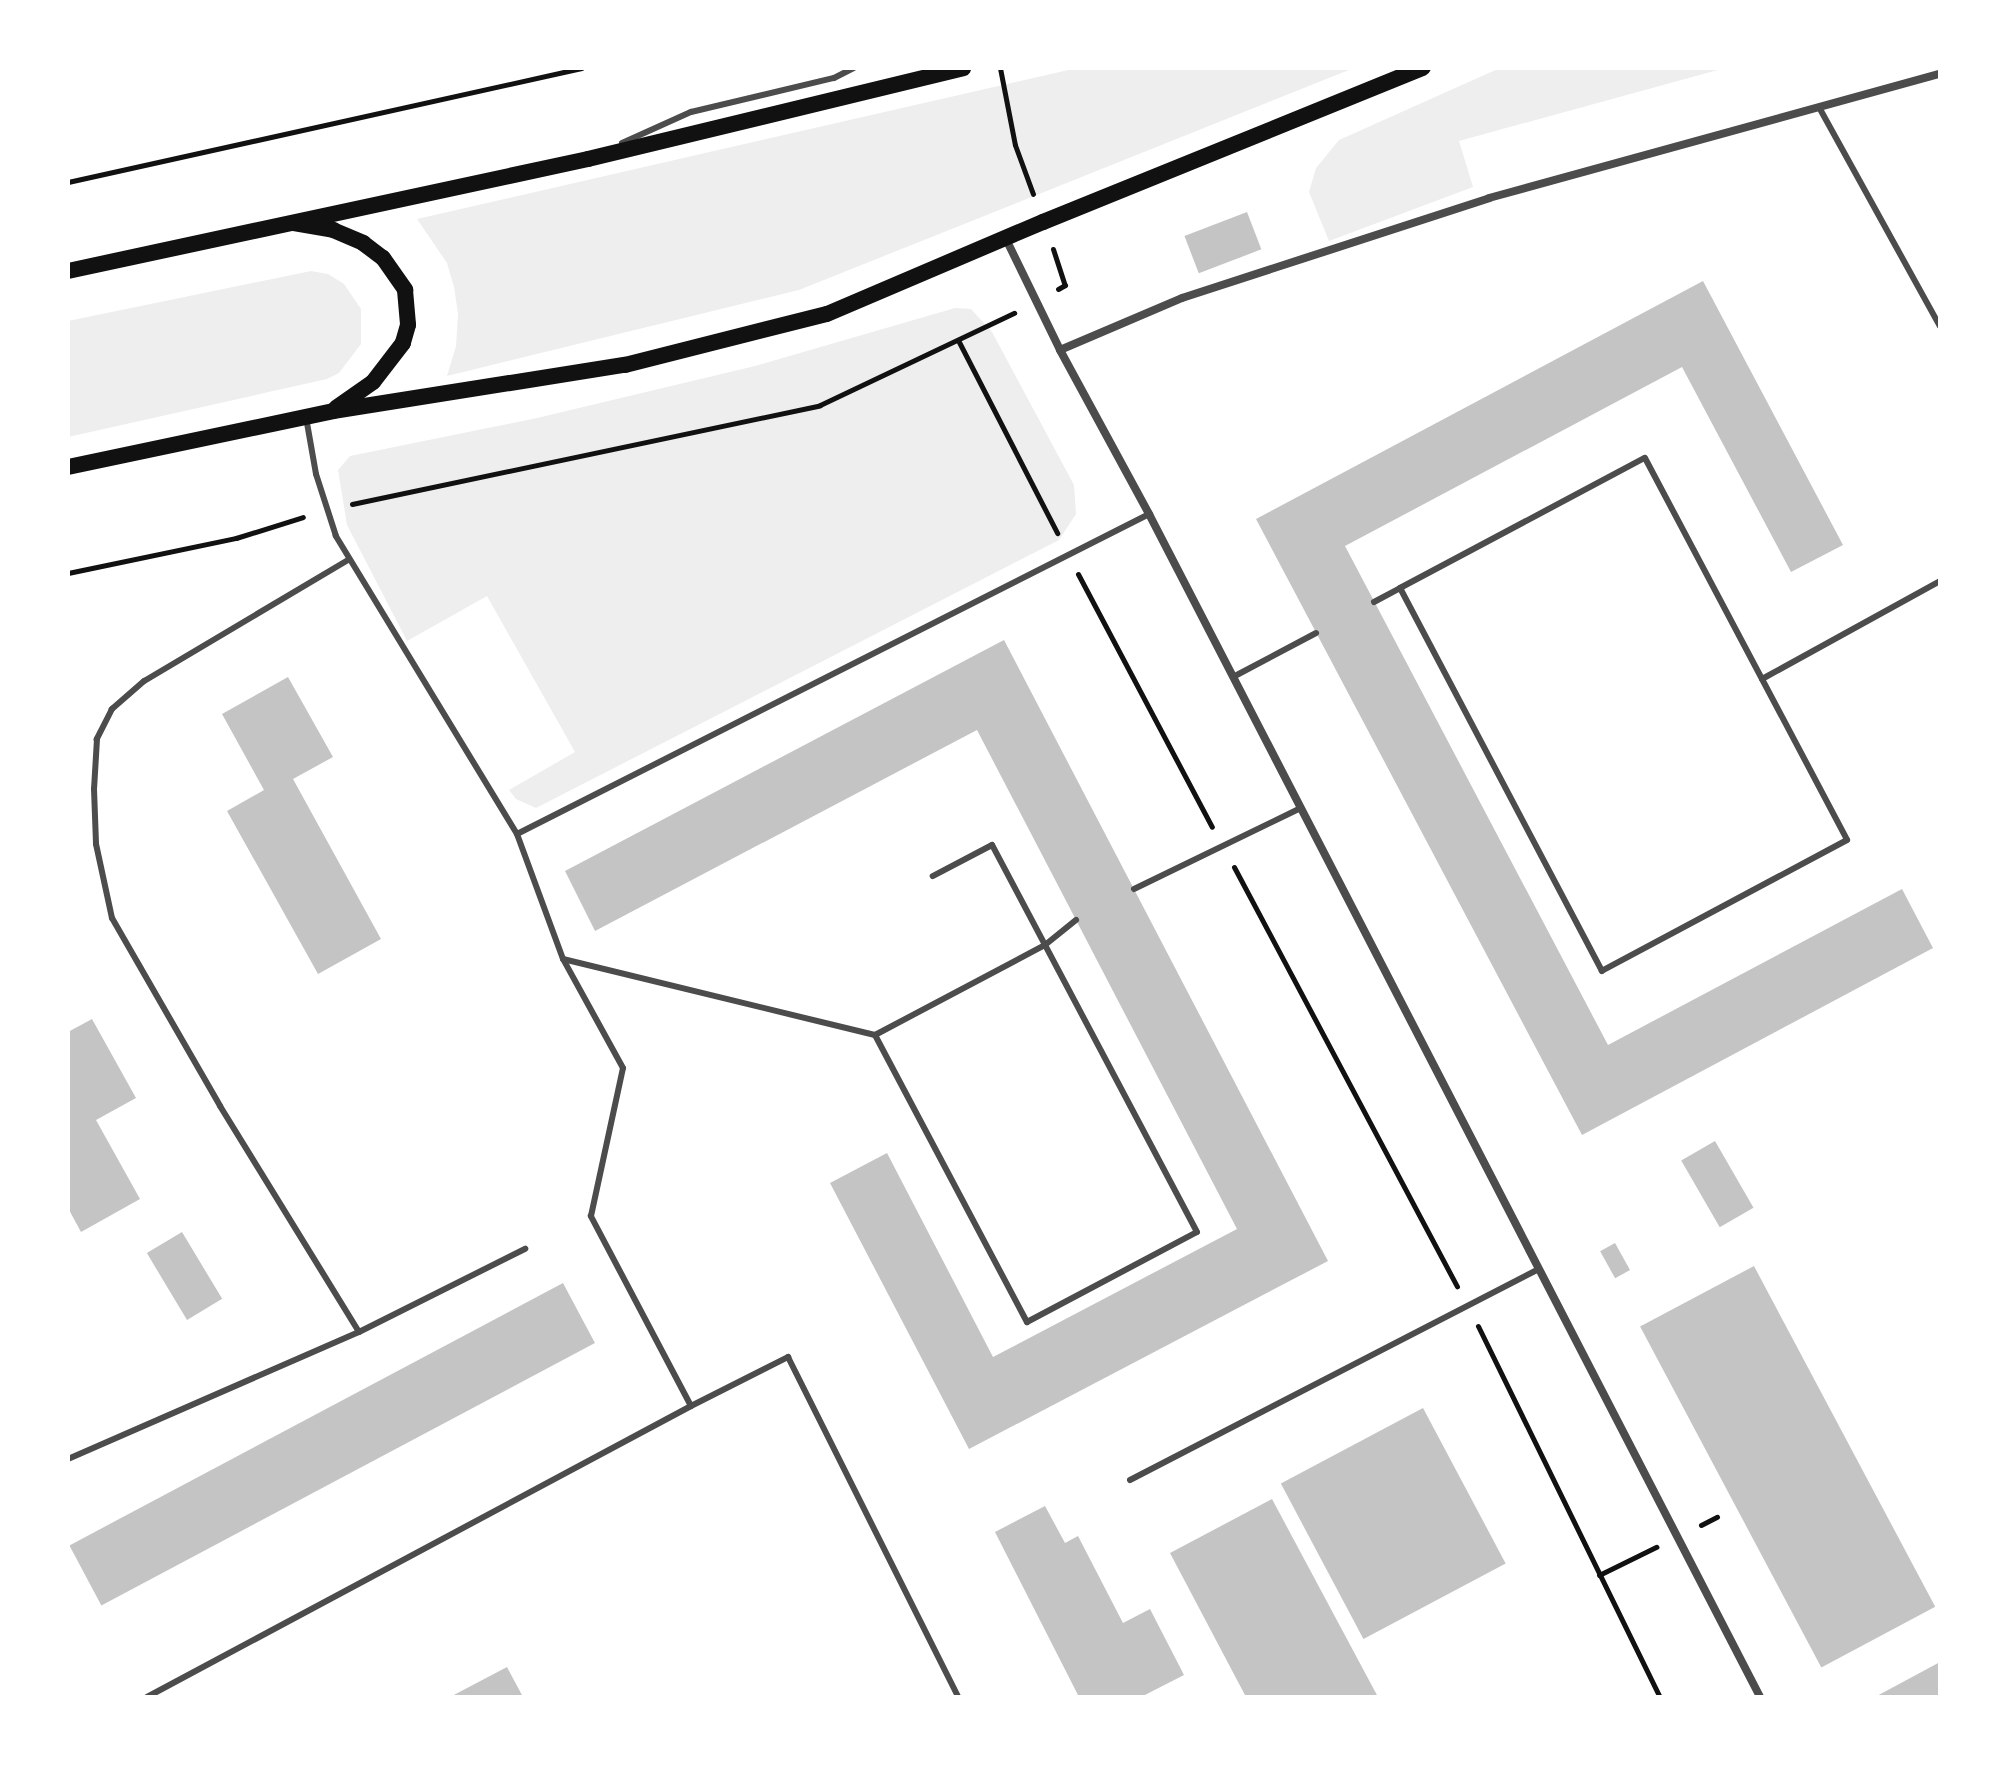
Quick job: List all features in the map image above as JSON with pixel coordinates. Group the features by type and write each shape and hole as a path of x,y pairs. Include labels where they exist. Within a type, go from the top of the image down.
{"main road":[{"path":"68,271 285,221 588,159 963,68"},
{"path":"68,467 333,411 625,365 827,314 1005,237 1423,68"},
{"path":"285,221 333,230 363,243 383,258 405,290 408,325 403,343 373,382 333,411"}],"street":[{"path":"1060,350 1182,298 1489,198 1940,74"},
{"path":"1005,237 1060,350 1149,514 1760,1697"}],"lane":[{"path":"588,159 691,112 834,78 854,68"},
{"path":"1820,109 1940,326"},
{"path":"306,416 326,510 348,560 517,834 563,959 623,1068 591,1216 691,1406"},
{"path":"1374,602 1400,588 1645,458 1847,840 1602,971 1400,588"},
{"path":"517,834 1149,514"},
{"path":"348,560 144,681 112,709 97,739 94,789 96,844 112,918 220,1106 359,1332"},
{"path":"1762,679 1940,581"},
{"path":"1233,677 1316,633"},
{"path":"1134,889 1301,808"},
{"path":"875,1035 1027,1322 1197,1232 992,845 933,876"},
{"path":"563,959 875,1035 1045,945 1076,920"},
{"path":"68,1459 359,1332 525,1249"},
{"path":"1130,1480 1539,1269"},
{"path":"147,1697 788,1357 958,1697"}],"path":[{"path":"68,182 582,68"},
{"path":"68,573 236,538 326,510 820,405 959,342 1036,301 1065,285 1015,145 1000,68"},
{"path":"959,342 1068,555 1467,1306 1660,1697"}],"shaded area":[{"path":"1077,68 1354,68 799,290 447,376 456,346 458,314 454,287 447,263 417,219"},
{"path":"1500,68 1725,68 1459,141 1473,187 1329,241 1309,192 1316,168 1339,140"},
{"path":"311,271 328,274 344,284 361,309 361,344 339,373 327,379 68,437 68,321"},
{"path":"955,308 971,309 992,332 1074,485 1076,514 1059,540 536,808 516,799 509,790 575,752 487,596 407,641 347,525 338,470 350,456 537,418 755,366"}],"building":[{"path":"1247,212 1261,249 1199,273 1184,236"},
{"path":"1703,281 1843,545 1791,572 1682,367 1345,546 1608,1045 1902,889 1933,948 1582,1135 1256,519"},
{"path":"1004,640 1328,1261 969,1449 830,1183 887,1153 993,1357 1237,1229 977,730 595,931 565,871"},
{"path":"288,677 333,757 293,779 381,939 318,974 227,811 264,790 222,714"},
{"path":"92,1019 136,1098 96,1120 140,1199 81,1232 68,1208 68,1032"},
{"path":"1715,1141 1754,1208 1720,1227 1681,1160"},
{"path":"182,1232 222,1299 187,1320 147,1253"},
{"path":"1615,1243 1630,1270 1615,1278 1600,1251"},
{"path":"1754,1266 1935,1607 1821,1667 1640,1327"},
{"path":"563,1283 595,1343 101,1605 69,1545"},
{"path":"1423,1408 1506,1563 1363,1639 1281,1484"},
{"path":"1272,1499 1378,1697 1246,1697 1170,1553"},
{"path":"1045,1506 1065,1543 1078,1536 1123,1623 1150,1609 1184,1675 1141,1697 1079,1697 995,1532"},
{"path":"1940,1662 1940,1697 1875,1697"},
{"path":"507,1667 523,1697 450,1697"}]}
